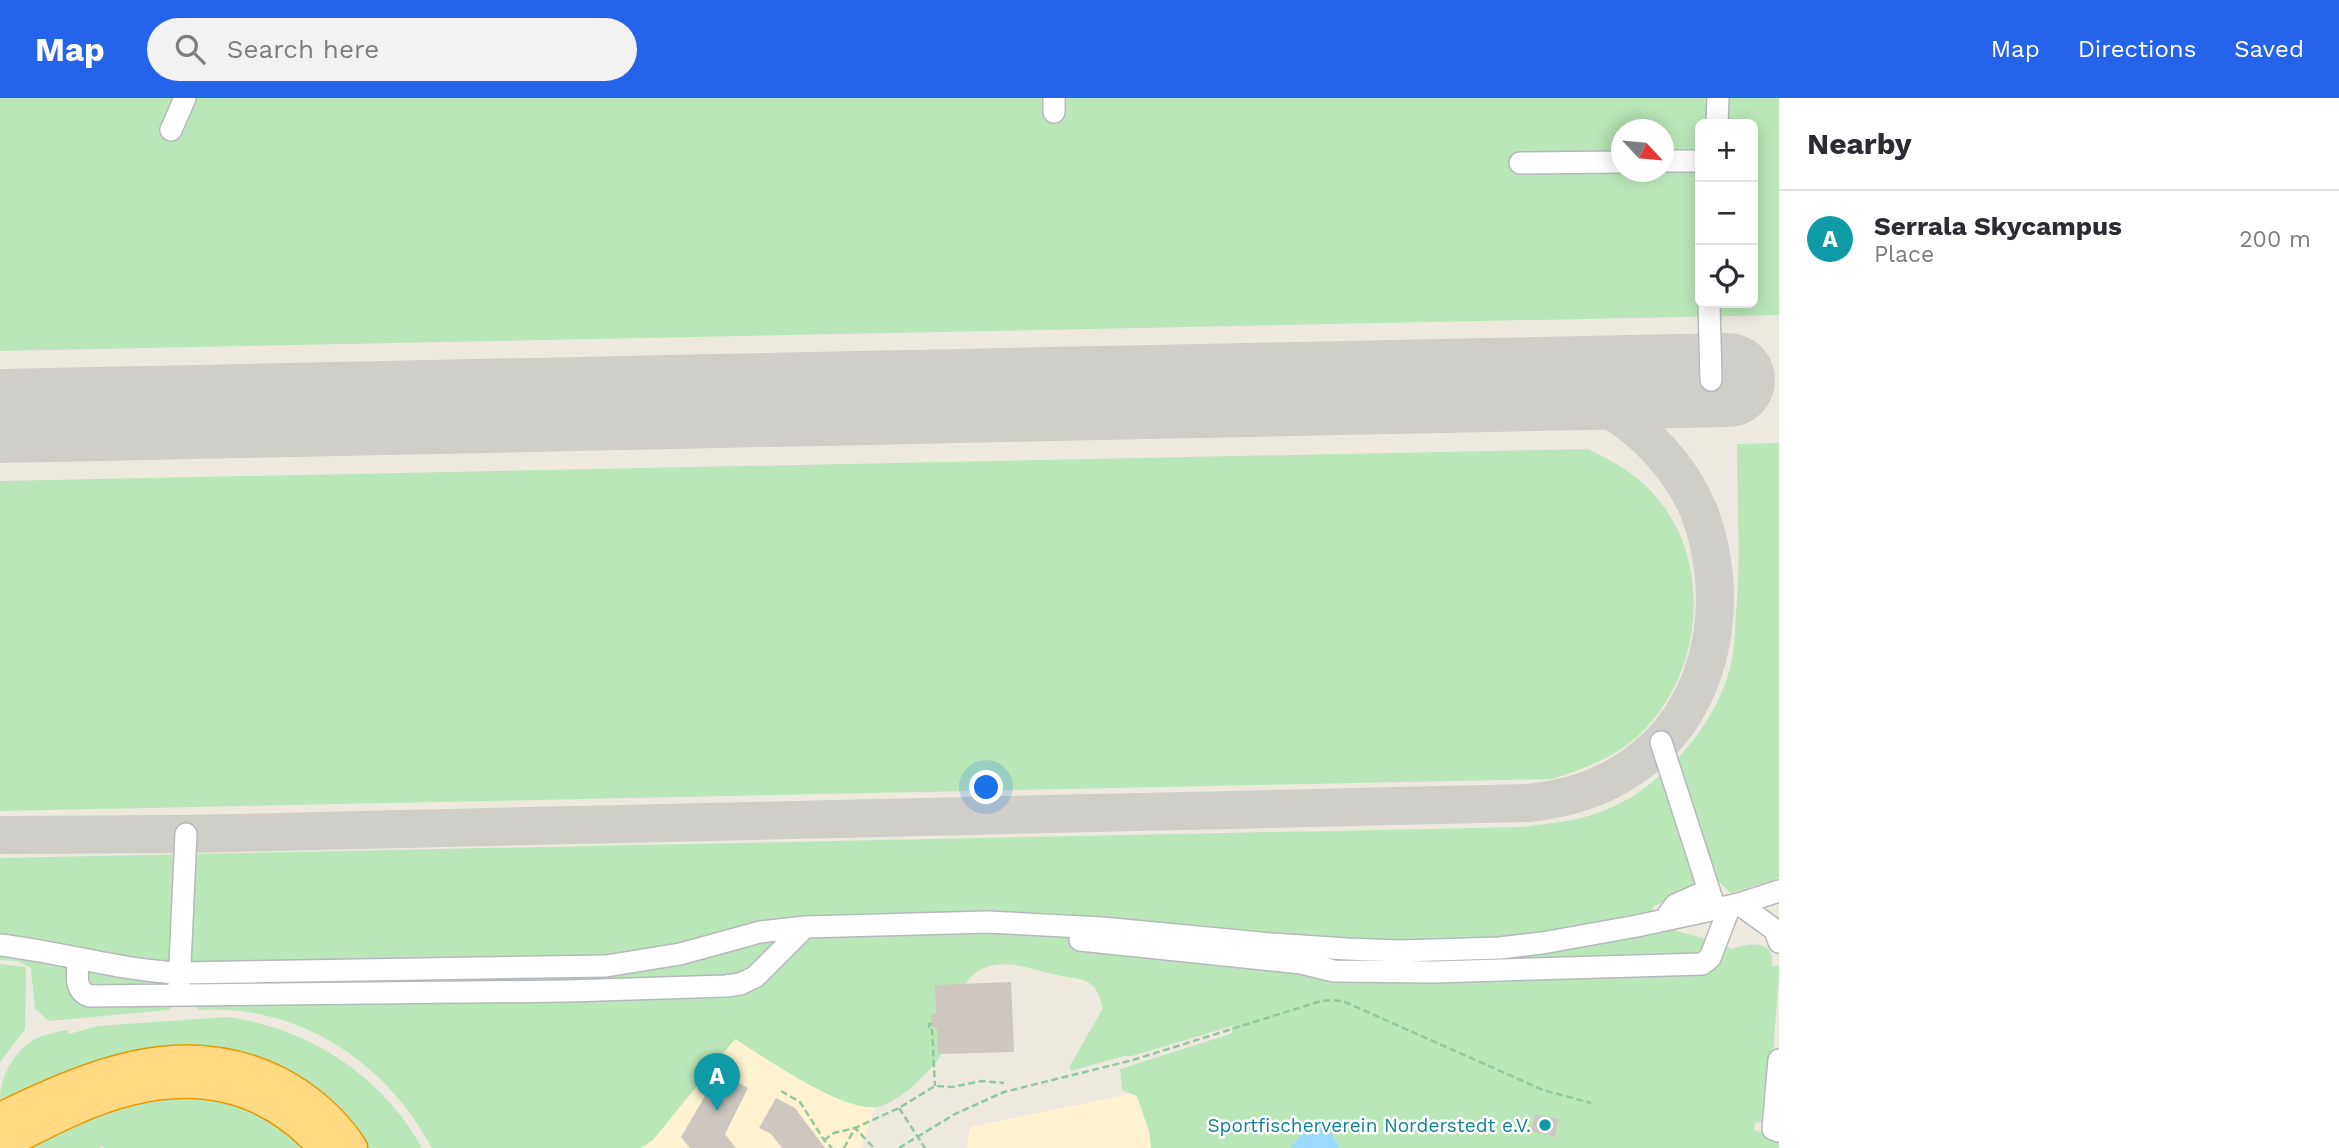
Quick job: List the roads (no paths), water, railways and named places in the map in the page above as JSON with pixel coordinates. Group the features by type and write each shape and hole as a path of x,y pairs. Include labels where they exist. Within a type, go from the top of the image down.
{"highway":[{"path":"0,1145 18,1119 94,1078 137,1065 179,1059 218,1062 248,1069 288,1087 323,1114 352,1148"},
{"path":"18,1119 74,1110 112,1095 151,1085 194,1082 229,1087 265,1101 296,1120 324,1148"}],"lane":[{"path":"171,130 185,98"},
{"path":"1717,119 1718,98"},
{"path":"1674,161 1695,160"},
{"path":"1520,163 1611,162"},
{"path":"1709,308 1711,380"},
{"path":"966,923 975,929 1301,963 1334,971 1435,972 1702,964 1710,958 1723,902 1661,742"},
{"path":"179,999 186,834"},
{"path":"0,945 151,972 180,973 606,966 680,954 760,932 805,927 966,923 1102,928 1270,944 1400,951 1488,949 1542,943 1665,919 1723,902 1779,891"},
{"path":"1723,902 1778,933"},
{"path":"78,958 78,988 89,996 179,999 726,986 740,984 755,977 805,927"},
{"path":"1779,1060 1773,1129 1779,1130"}],"water":[{"path":"1309,1124 1328,1128 1340,1148 1290,1148"}],"place":[{"name":"Serrala Skycampus","path":"717,1111"},
{"name":"Sportfischerverein Norderstedt e.V.","path":"1545,1125"}]}
